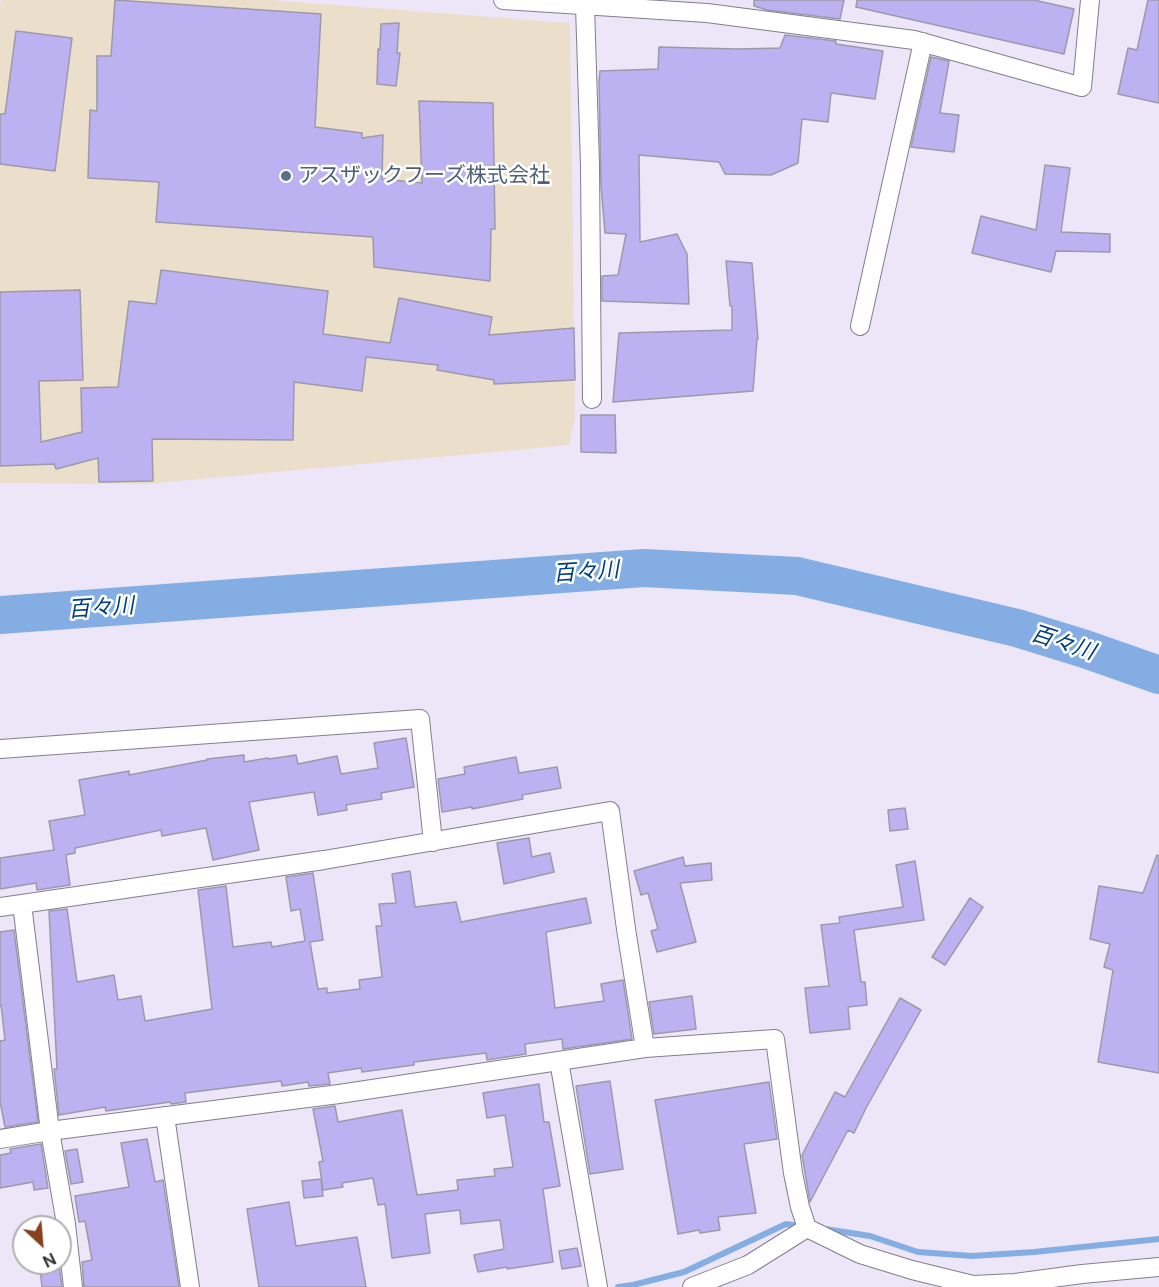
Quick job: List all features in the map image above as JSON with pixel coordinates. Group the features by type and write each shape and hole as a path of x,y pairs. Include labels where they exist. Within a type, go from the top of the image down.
{"street":[{"path":"503,0 585,6 708,7 914,40 1082,87 1090,0"},
{"path":"585,6 590,165 592,399"},
{"path":"860,326 923,42"},
{"path":"0,750 420,719 432,842"},
{"path":"0,907 312,862 610,811 645,1048"},
{"path":"22,904 50,1131 66,1224 73,1287"},
{"path":"0,1139 339,1094 645,1048 775,1039 793,1173 800,1208 807,1228 860,1254 973,1285 1015,1283 1159,1267"},
{"path":"559,1061 598,1287"},
{"path":"165,1116 190,1287"},
{"path":"692,1287 748,1265 807,1228"}],"shaded area":[{"name":"アスザックフーズ株式会社","path":"2,0 269,0 570,23 575,417 569,445 146,484 0,483 0,4"}],"building":[{"path":"115,0 321,14 315,127 362,133 362,138 383,135 382,179 422,183 419,101 493,103 495,229 491,229 490,281 374,267 373,237 156,222 159,182 88,178 90,110 97,111 97,56 111,56"},
{"path":"754,0 844,0 840,19 767,10 754,6"},
{"path":"857,0 1034,0 1074,9 1064,54 856,7"},
{"path":"1148,0 1159,0 1159,103 1118,94 1128,48 1137,50"},
{"path":"399,23 397,53 400,53 396,86 377,84 381,24"},
{"path":"16,31 72,38 55,171 0,164 0,114 5,114"},
{"path":"785,35 836,41 836,44 883,51 875,99 831,93 828,122 802,119 798,163 771,175 725,174 719,162 639,155 640,242 677,234 687,254 689,304 602,301 602,276 618,275 626,234 605,233 601,186 600,71 658,69 659,47 780,48"},
{"path":"931,57 949,61 940,113 959,115 954,152 911,147"},
{"path":"1045,165 1070,168 1061,232 1110,234 1110,252 1056,251 1051,272 972,253 981,216 1036,230"},
{"path":"726,261 752,263 758,339 753,391 613,402 619,333 732,330 732,306 730,306"},
{"path":"161,270 328,291 323,334 390,343 399,298 492,317 489,335 574,328 575,380 494,384 494,380 437,370 438,365 366,357 362,391 294,382 293,440 152,439 153,481 99,482 98,458 56,469 54,464 0,466 0,292 80,290 83,380 39,381 41,442 82,432 81,388 118,387 129,301 156,304"},
{"path":"581,415 615,415 616,453 581,452"},
{"path":"406,738 414,787 381,793 382,799 346,805 347,810 318,815 314,792 249,802 259,850 213,860 206,828 162,836 161,830 75,848 75,853 66,855 70,885 37,890 36,883 0,889 0,858 54,850 49,821 85,815 79,780 129,771 129,775 207,759 244,755 244,762 296,755 298,764 337,756 341,774 378,768 374,743"},
{"path":"516,757 519,773 557,767 561,788 522,795 523,799 442,812 438,779 465,774 464,767"},
{"path":"905,808 908,829 890,831 888,810"},
{"path":"529,838 532,857 550,853 554,872 504,884 497,843"},
{"path":"1157,855 1159,856 1159,1073 1098,1062 1113,970 1104,967 1110,944 1090,939 1099,886 1143,893"},
{"path":"683,857 685,866 711,863 712,880 680,883 696,942 657,952 651,931 658,929 648,893 641,895 634,871"},
{"path":"915,861 924,920 854,930 861,982 865,982 867,1005 848,1007 850,1029 810,1033 805,988 829,986 821,925 840,923 839,917 903,907 896,865"},
{"path":"410,871 415,907 456,902 461,922 586,898 591,923 546,932 555,1008 604,1001 601,984 623,980 632,1039 563,1049 562,1039 525,1044 526,1054 487,1060 486,1053 414,1062 414,1065 362,1072 361,1068 328,1073 330,1084 309,1086 308,1082 282,1086 281,1081 185,1093 186,1102 106,1111 105,1107 59,1115 54,1069 57,1069 49,911 67,909 77,982 114,975 118,1000 141,996 145,1021 212,1009 198,890 226,886 233,947 271,942 272,947 305,941 300,909 291,911 286,877 313,873 323,940 310,942 318,989 327,988 327,993 360,989 359,980 382,977 376,926 382,926 379,904 396,903 392,874"},
{"path":"970,898 983,907 945,965 932,957"},
{"path":"14,930 38,1122 5,1127 0,1102 0,1041 5,1040 0,1006 0,932"},
{"path":"692,996 696,1029 654,1034 649,1002"},
{"path":"900,998 921,1010 854,1133 848,1130 810,1202 802,1155 835,1092 845,1097"},
{"path":"610,1081 623,1169 590,1174 576,1086"},
{"path":"769,1082 777,1139 744,1144 756,1213 718,1217 720,1230 700,1233 699,1230 678,1234 655,1100"},
{"path":"539,1084 544,1122 549,1122 560,1186 543,1189 553,1262 478,1272 474,1255 504,1249 500,1220 461,1224 460,1210 425,1214 430,1253 392,1258 385,1204 378,1205 373,1178 342,1183 343,1187 323,1190 319,1162 323,1161 313,1109 335,1106 338,1122 402,1110 417,1195 458,1190 457,1180 495,1176 494,1169 513,1167 505,1115 487,1118 483,1093"},
{"path":"147,1139 155,1182 163,1180 179,1287 84,1287 82,1262 92,1260 85,1221 79,1222 75,1196 129,1187 121,1143"},
{"path":"41,1144 48,1188 34,1190 33,1182 0,1188 0,1155 11,1153 10,1149"},
{"path":"77,1149 83,1182 71,1184 65,1151"},
{"path":"321,1179 323,1196 304,1198 302,1181"},
{"path":"289,1202 296,1246 357,1237 366,1287 259,1287 247,1209"},
{"path":"577,1248 581,1266 562,1269 559,1251"},
{"path":"41,1275 60,1275 62,1287 42,1287"}],"waterway":[{"name":"百々川","path":"0,615 644,568 797,576 1017,628 1159,675"},
{"path":"618,1287 684,1272 786,1224 800,1226"},
{"path":"825,1229 870,1236 918,1252 972,1256 1159,1239"}],"place":[{"name":"アスザックフーズ株式会社","path":"286,176"}]}
